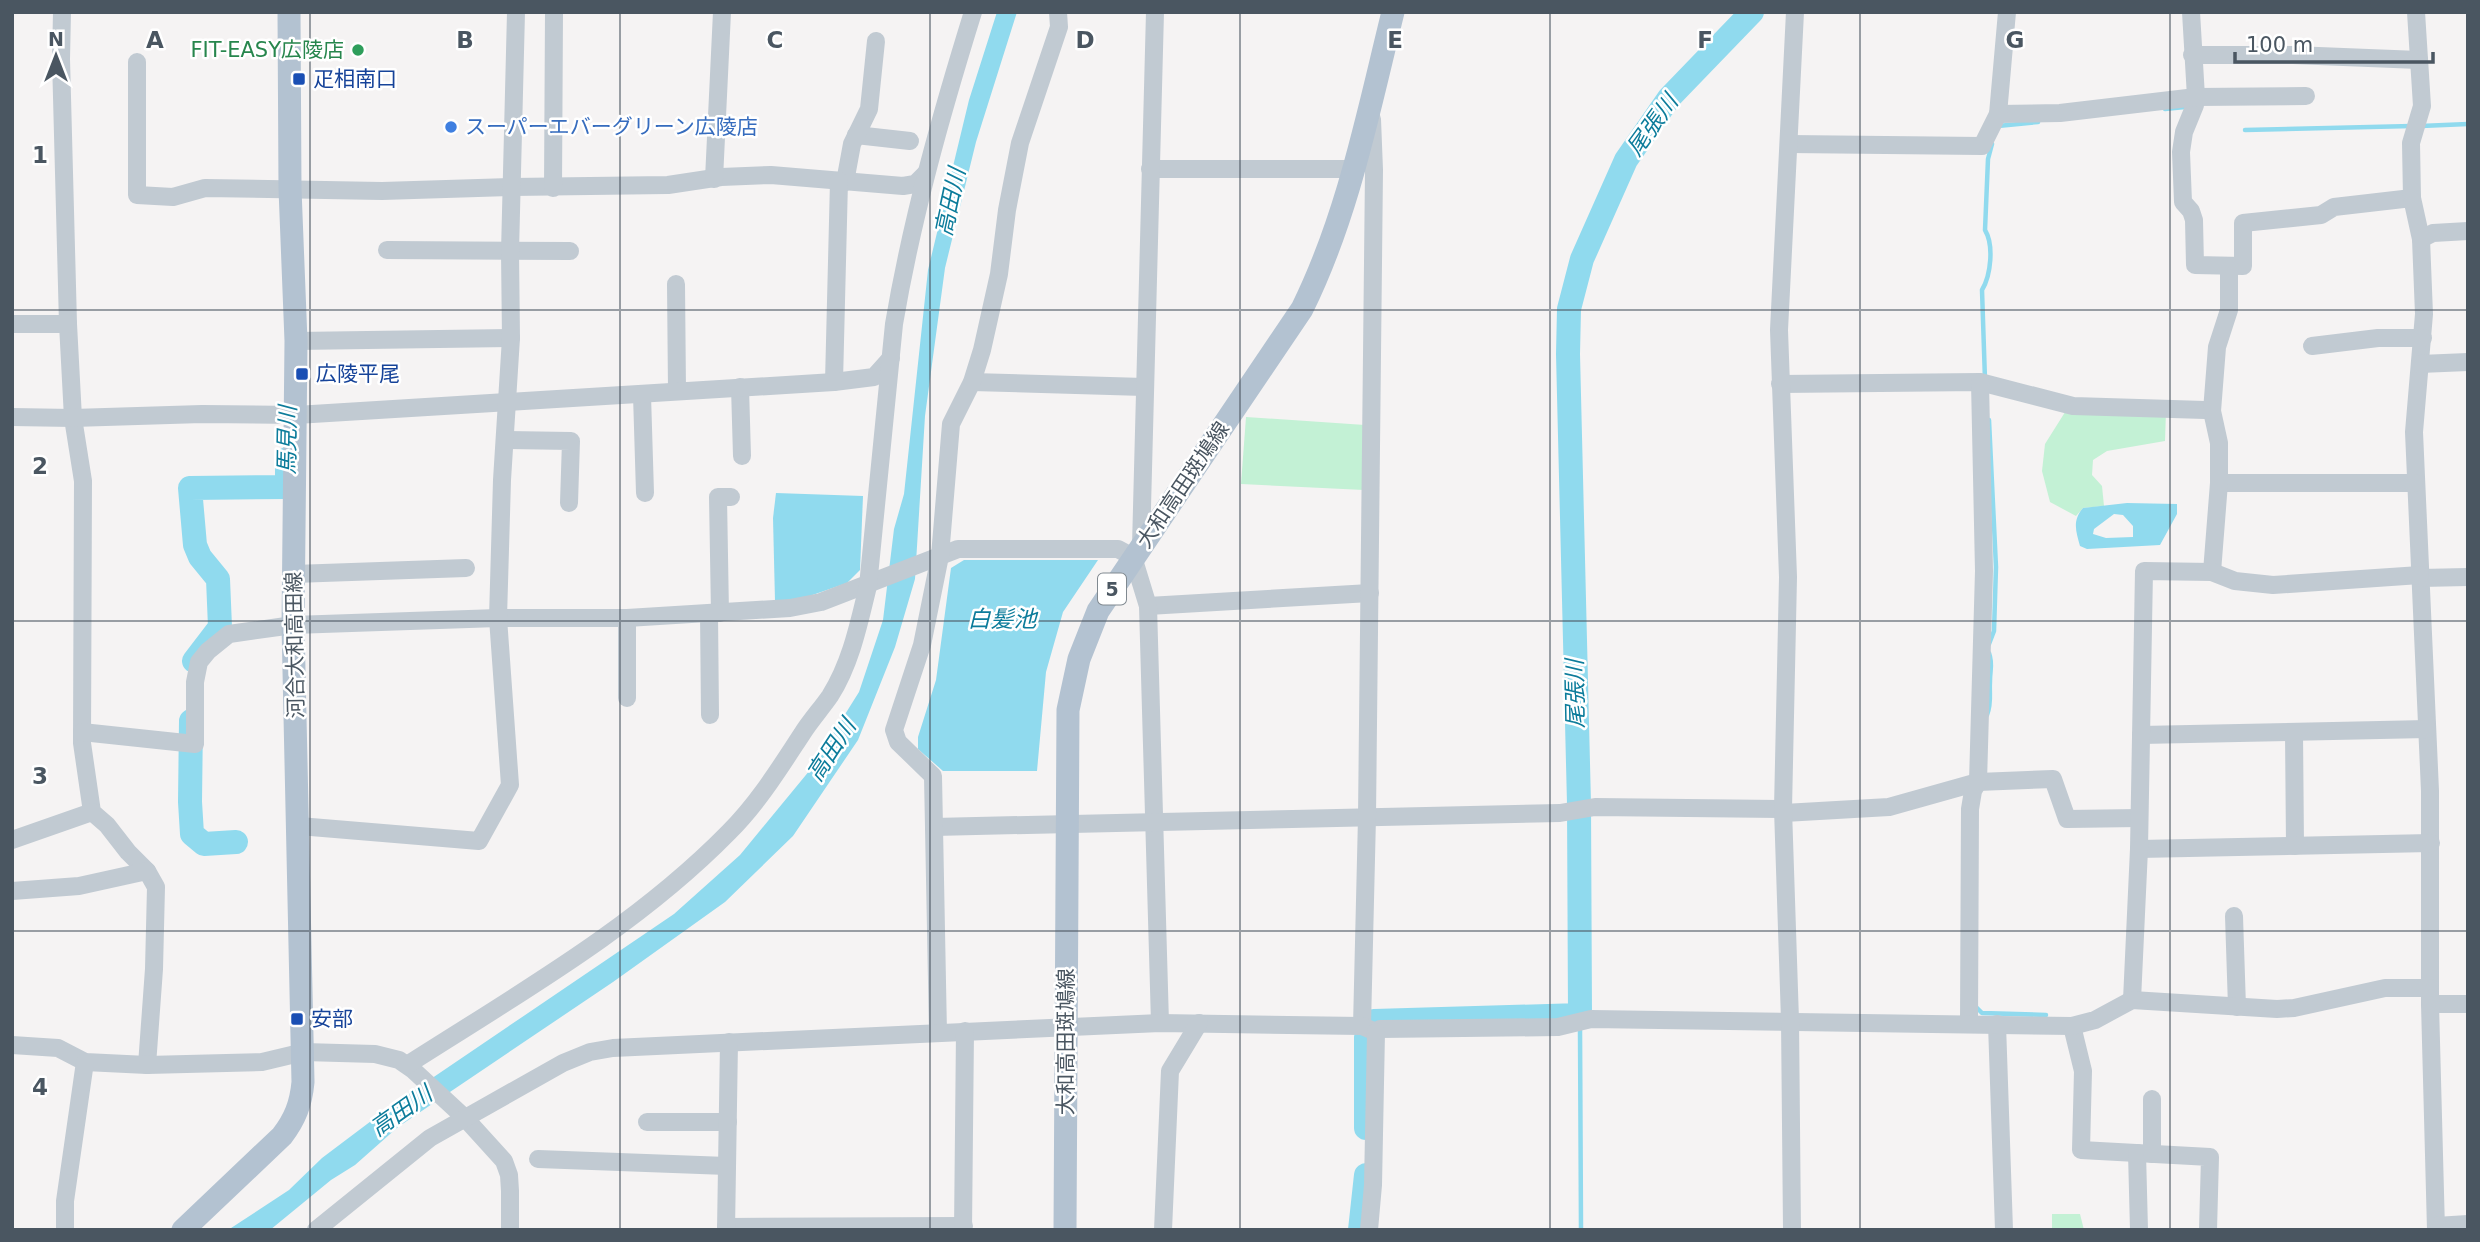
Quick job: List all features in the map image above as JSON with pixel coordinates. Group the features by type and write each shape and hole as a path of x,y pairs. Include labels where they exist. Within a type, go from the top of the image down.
{"main road":[{"name":"河合大和高田線","path":"183,1230 265,1153 294,1119 301,1100 304,1052 288,415 296,341 283,189 289,12"},
{"name":"大和高田斑鳩線","path":"1065,1230 1068,710 1079,660 1098,611 1302,309 1317,278 1355,169 1393,12"}],"street":[{"path":"62,12 68,324 73,418 83,481 82,732 92,812 107,825 122,846 147,871 156,887 146,1065"},
{"path":"299,826 479,841 510,785 498,618 510,338 516,12"},
{"path":"553,188 554,12"},
{"path":"714,179 722,12"},
{"path":"409,1067 594,944 679,879 731,831 770,785 830,696 850,652 873,583 891,358 900,292 925,174 973,12"},
{"path":"938,1033 933,776 898,742 894,730 922,645 951,424 972,382 982,350 999,274 1020,143 1059,27 1058,12"},
{"path":"1154,12 1137,551 1148,606 1160,1023"},
{"path":"1791,1230 1790,1020 1784,811 1788,577 1779,330 1795,12"},
{"path":"1788,144 1982,146 1997,114 2007,12"},
{"path":"2191,12 2196,105 2182,141 2183,202 2191,211 2194,220 2195,265 2243,266 2243,223 2321,215 2334,207 2412,198"},
{"path":"2416,12 2422,106 2411,149 2412,198 2421,239 2423,338 2414,412 2414,484 2431,843 2430,996 2436,1228 2468,1224"},
{"path":"834,382 842,182 852,144 869,109 876,41"},
{"path":"2192,55 2293,55 2419,60"},
{"path":"137,62 137,195 173,197 205,188 382,191 668,186 771,175 903,186 915,184 925,174"},
{"path":"1997,114 2060,113 2196,97 2306,96"},
{"path":"1369,1230 1373,1185 1367,817 1374,170 1372,98"},
{"path":"856,135 910,141"},
{"path":"1150,169 1355,169"},
{"path":"2421,239 2441,232 2468,231"},
{"path":"387,250 570,251"},
{"path":"2212,572 2219,483 2219,443 2212,411 2217,347 2228,310 2229,265"},
{"path":"676,284 677,391"},
{"path":"12,324 68,324"},
{"path":"296,341 510,338"},
{"path":"2312,346 2378,338 2423,338"},
{"path":"12,416 73,418 202,414 288,415 642,395 874,377 891,358"},
{"path":"2420,363 2468,362"},
{"path":"972,382 1144,387"},
{"path":"1780,384 1988,383 2073,406 2206,410"},
{"path":"1969,1023 1970,809 1978,782 1988,383"},
{"path":"740,387 742,456"},
{"path":"642,395 645,493"},
{"path":"505,440 571,441 569,503"},
{"path":"2219,483 2414,484"},
{"path":"710,715 718,497 731,497"},
{"path":"82,732 191,744 199,662 229,634 293,625 498,618 627,618 714,613 811,604 967,547 1137,551"},
{"path":"293,574 466,568"},
{"path":"2132,1000 2139,849 2144,571 2212,572 2235,582 2273,585 2420,576 2468,577"},
{"path":"1148,606 1370,593"},
{"path":"627,618 627,698"},
{"path":"2141,735 2427,729"},
{"path":"2294,732 2295,846"},
{"path":"934,827 1567,812 1588,807 1784,811 1889,807 1978,782 2053,779 2067,819 2138,818"},
{"path":"12,839 92,812"},
{"path":"2139,849 2431,843"},
{"path":"12,891 79,886 147,871"},
{"path":"2234,916 2237,1007"},
{"path":"316,1230 410,1153 462,1115 503,1098 563,1063 590,1052 613,1048 1160,1023 1370,1030 1566,1025 1591,1019 2071,1026 2095,1020 2132,1000 2294,1008 2385,988 2468,1004"},
{"path":"1163,1230 1170,1071 1199,1023"},
{"path":"1997,1024 2004,1230"},
{"path":"2071,1026 2083,1072 2081,1150 2210,1157 2208,1230"},
{"path":"729,1042 726,1228 963,1228 965,1031"},
{"path":"12,1045 58,1048 85,1062 146,1065 262,1062 304,1052 375,1054 398,1060 462,1115 504,1161 509,1175 510,1230"},
{"path":"65,1230 65,1201 85,1062"},
{"path":"2139,1230 2144,1154 2152,1099"},
{"path":"648,1122 728,1122"},
{"path":"538,1159 727,1166"}],"green space":[{"path":"2067,409 2166,411 2165,441 2107,451 2093,460 2092,475 2102,486 2104,506 2083,508 2076,516 2050,502 2042,471 2045,444"},
{"path":"1246,417 1365,425 1364,490 1241,484"},
{"path":"2052,1214 2080,1214 2084,1230 2052,1230"}],"water":[{"name":"高田川","path":"997,12 1017,12 976,142 945,268 925,416 915,579 895,647 858,740 793,836 725,902 613,982 398,1127 355,1165 331,1180 270,1230 228,1230 289,1190 322,1158 391,1106 674,914 740,855 810,770 859,692 883,620 894,529 904,494 928,270 969,100"},
{"path":"776,493 863,496 860,570 847,583 798,600 775,601 773,518"},
{"path":"2127,503 2177,504 2177,514 2160,545 2087,549 2080,546 2076,531 2077,517 2083,508","holes":["2114,514 2123,515 2133,526 2133,537 2106,538 2093,534 2094,529"]},
{"name":"白髪池","path":"964,560 1098,560 1063,612 1046,672 1037,771 943,771 918,749 918,737 936,680 951,568"}],"waterway":[{"name":"尾張川","path":"1366,1128 1366,1037 1374,1021 1580,1015 1579,804 1569,309 1582,259 1626,160 1669,98 1752,12"},
{"path":"2165,109 2185,107"},
{"path":"1998,126 2038,122"},
{"path":"2421,126 2468,124"},
{"path":"2245,130 2412,126"},
{"path":"1985,380 1982,290 1988,276 1990,260 1990,244 1985,230 1988,159 1992,144"},
{"path":"1989,420 1996,567 1994,631 1989,644"},
{"name":"馬見川","path":"194,661 220,627 218,579 200,557 195,545 190,488 287,487 287,459"},
{"path":"1987,715 1990,702 1989,653"},
{"name":"馬見川","path":"191,721 192,834 204,844 236,842"},
{"path":"1976,1007 1982,1013 2046,1015"},
{"path":"1580,1028 1581,1230"},
{"name":"尾張川","path":"1360,1230 1366,1175"}],"place":[{"name":"FIT-EASY広陵店","path":"358,50"},
{"name":"疋相南口","path":"299,79"},
{"name":"スーパーエバーグリーン広陵店","path":"451,127"},
{"name":"広陵平尾","path":"302,374"},
{"name":"安部","path":"297,1019"}]}
